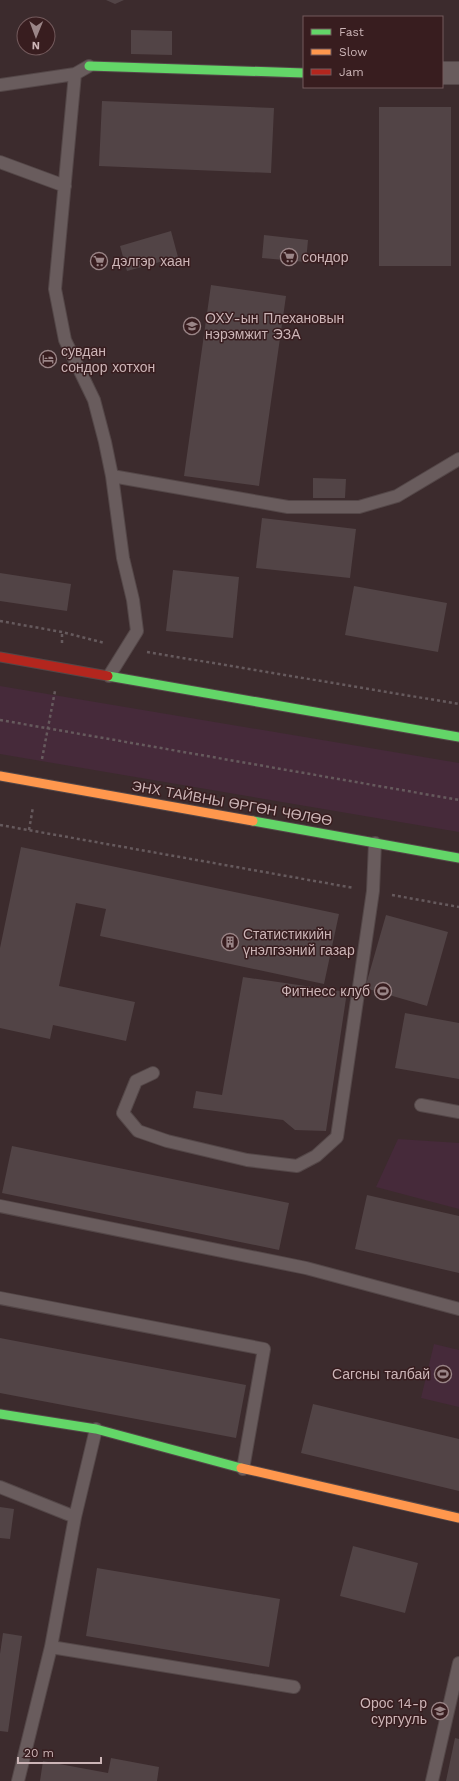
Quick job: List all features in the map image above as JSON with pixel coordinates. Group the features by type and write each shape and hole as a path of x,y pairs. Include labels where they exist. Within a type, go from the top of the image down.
{"main road":[{"path":"89,66 303,73"},
{"path":"0,657 459,737"},
{"name":"ЭНХ ТАЙВНЫ ӨРГӨН ЧӨЛӨӨ","path":"0,776 459,858"},
{"path":"0,1414 96,1429 243,1469 459,1518"}],"street":[{"path":"443,73 459,73"}],"lane":[{"path":"0,85 75,74 89,66"},
{"path":"75,74 55,289 66,340 94,400 105,442 112,476 124,558 133,600 137,631 109,676"},
{"path":"0,162 65,186"},
{"path":"112,476 288,507 359,507 397,496 459,459"},
{"path":"153,1072 136,1081 123,1113 138,1131 167,1141 247,1160 297,1166 316,1156 337,1137 373,891 375,843"},
{"path":"421,1105 459,1112"},
{"path":"0,1206 306,1268 459,1308"},
{"path":"0,1298 264,1350 243,1469"},
{"path":"18,1781 51,1647 75,1517 96,1429"},
{"path":"0,1487 75,1517"},
{"path":"51,1647 294,1687"},
{"path":"432,1781 454,1714 459,1663"}],"path":[{"path":"0,621 62,632 127,648 459,704"},
{"path":"29,830 47,728 60,668 62,632"},
{"path":"0,720 459,800"},
{"path":"0,825 373,891 459,908"}],"shaded area":[{"path":"0,686 459,763 459,832 0,754"},
{"path":"398,1139 459,1143 459,1209 376,1187"},
{"name":"Сагсны талбай","path":"434,1344 459,1350 459,1407 421,1398"}],"building":[{"path":"106,0 124,0 115,4"},
{"path":"131,30 172,31 172,55 131,54"},
{"path":"102,101 274,108 271,173 99,166"},
{"path":"379,107 451,107 451,266 379,266"},
{"path":"171,231 178,257 127,271 120,246"},
{"path":"264,235 308,240 306,262 262,258"},
{"path":"211,285 286,296 259,486 184,476"},
{"path":"313,478 346,479 345,498 313,498"},
{"path":"262,518 356,529 350,578 256,568"},
{"path":"173,570 239,577 233,638 166,631"},
{"path":"0,573 71,584 67,611 0,601"},
{"path":"354,586 447,603 438,652 345,635"},
{"name":"Статистикийн үнэлгээний газар","path":"21,847 339,914 324,984 100,936 106,909 76,903 59,986 135,1002 126,1041 53,1025 50,1039 0,1028 0,948"},
{"path":"386,915 448,932 427,1006 365,988"},
{"path":"243,977 347,992 326,1131 295,1130 283,1120 193,1108 196,1091 222,1095"},
{"path":"405,1013 459,1023 459,1079 395,1068"},
{"path":"12,1146 289,1203 279,1250 2,1193"},
{"path":"367,1195 459,1216 459,1273 355,1249"},
{"path":"0,1338 246,1385 236,1438 0,1393"},
{"path":"313,1404 459,1439 459,1491 301,1453"},
{"path":"0,1507 14,1509 10,1539 0,1538"},
{"path":"353,1546 418,1563 405,1613 340,1596"},
{"path":"97,1568 280,1599 269,1667 86,1636"},
{"path":"3,1633 22,1636 8,1732 0,1731 0,1654"},
{"path":"455,1738 459,1739 459,1781 446,1781"},
{"path":"111,1758 159,1767 157,1781 40,1781 43,1761 108,1773"}],"traffic: fast":[{"path":"89,66 303,73"},
{"path":"108,676 459,737"},
{"path":"253,821 459,858"},
{"path":"0,1414 96,1429 241,1468"}],"traffic: slow":[{"path":"0,776 253,821"},
{"path":"241,1468 459,1518"}],"traffic: jam":[{"path":"0,657 108,676"}],"place":[{"name":"сондор","path":"289,257"},
{"name":"дэлгэр хаан","path":"99,261"},
{"name":"ОХУ-ын Плехановын нэрэмжит ЭЗА","path":"192,326"},
{"name":"сувдан сондор хотхон","path":"48,359"},
{"name":"Статистикийн үнэлгээний газар","path":"230,942"},
{"name":"Фитнесс клуб","path":"383,991"},
{"name":"Сагсны талбай","path":"443,1374"},
{"name":"Орос 14-р сургууль","path":"440,1711"}]}
